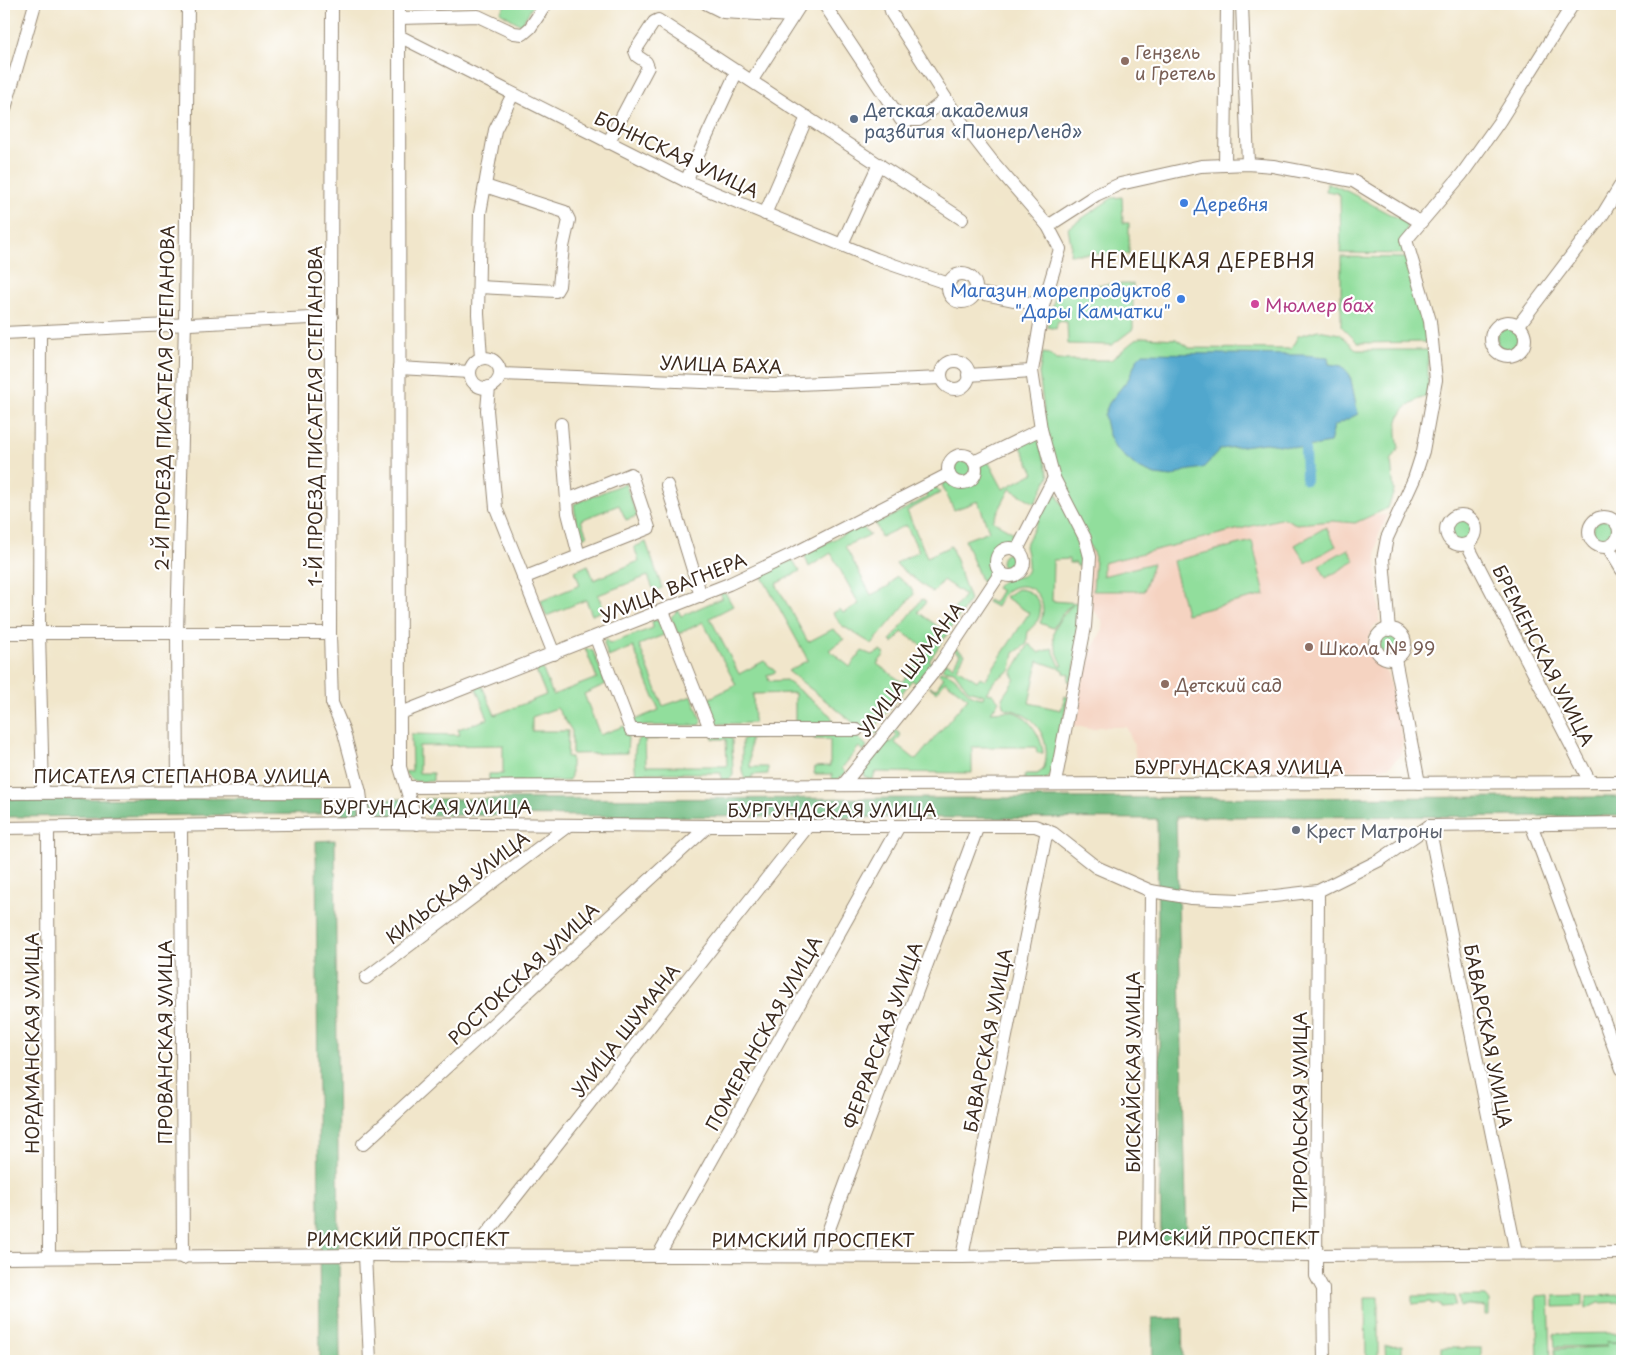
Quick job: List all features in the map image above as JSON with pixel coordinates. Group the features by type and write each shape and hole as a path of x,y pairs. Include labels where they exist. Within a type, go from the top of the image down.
{"street":[{"path":"4,112 35,4"},
{"name":"2-Й ПРОЕЗД ПИСАТЕЛЯ СТЕПАНОВА","path":"178,794 177,633 185,322 188,4"},
{"name":"1-Й ПРОЕЗД ПИСАТЕЛЯ СТЕПАНОВА","path":"332,4 330,633 332,703 344,729 360,792 364,823"},
{"path":"399,4 400,767 417,824"},
{"path":"399,18 478,16 514,33 523,34 530,28 546,4"},
{"path":"707,4 723,12 793,16"},
{"path":"752,80 801,4"},
{"path":"824,4 901,120 919,120 946,99"},
{"path":"889,4 892,14 946,99 992,161 1048,226 1060,249 1043,306 1032,372 1041,429 1054,478 1085,538 1090,557 1085,628 1055,783"},
{"path":"1225,165 1226,4"},
{"path":"1242,4 1248,164"},
{"path":"1389,630 1383,559 1387,538 1414,479 1422,451 1436,380 1430,321 1406,240 1462,174 1500,122 1573,4"},
{"path":"608,143 648,67 646,62 636,56 635,51 654,22 662,22 962,219"},
{"name":"БОННСКАЯ УЛИЦА","path":"399,36 686,181 842,244 876,260 949,284"},
{"path":"686,181 737,71"},
{"path":"481,358 479,288 480,213 495,130 513,94"},
{"path":"765,214 807,117"},
{"path":"842,244 879,164"},
{"path":"1048,226 1096,195 1120,184 1201,166 1248,164 1272,166 1353,181 1420,222"},
{"path":"1518,326 1598,222 1622,183"},
{"path":"479,288 556,292 559,286 563,247 569,220 565,212 485,186"},
{"path":"965,275 975,283 975,292 970,299 957,301 950,293 949,284 956,276 965,275"},
{"path":"975,292 1043,306"},
{"path":"4,333 185,322 332,317"},
{"path":"40,332 39,633 43,792"},
{"path":"481,358 494,361 500,374 496,382 489,387 476,384 470,372 473,363 481,358"},
{"path":"953,362 965,366 968,375 966,383 958,388 946,386 941,378 942,369 953,362"},
{"path":"399,368 470,372"},
{"path":"968,375 1032,372"},
{"name":"УЛИЦА БАХА","path":"500,374 774,385 941,378"},
{"path":"489,387 487,410 496,508 554,654"},
{"path":"561,424 567,500 579,556"},
{"path":"974,462 1041,429"},
{"path":"956,456 965,456 974,462 975,473 966,482 957,482 949,474 950,463 956,456"},
{"path":"523,578 649,528 631,474 567,500"},
{"name":"УЛИЦА ВАГНЕРА","path":"401,713 702,596 797,552 949,474"},
{"path":"1017,550 1054,478"},
{"path":"667,485 702,596"},
{"name":"БРЕМЕНСКАЯ УЛИЦА","path":"1467,544 1590,782"},
{"path":"1608,547 1622,570"},
{"path":"1004,549 1017,550 1023,557 1021,570 1009,575 1001,572 996,564 997,556 1004,549"},
{"name":"УЛИЦА ШУМАНА","path":"843,785 940,664 1001,572"},
{"path":"663,611 711,731"},
{"path":"1389,630 1398,632 1404,639 1405,648 1395,659 1383,657 1376,648 1378,636 1389,630"},
{"path":"4,633 330,633"},
{"path":"596,638 631,730 857,730"},
{"path":"1395,659 1419,783"},
{"name":"БУРГУНДСКАЯ УЛИЦА","path":"407,787 1622,782"},
{"name":"ПИСАТЕЛЯ СТЕПАНОВА УЛИЦА","path":"4,793 360,792"},
{"name":"БУРГУНДСКАЯ УЛИЦА","path":"4,828 364,823 1034,826 1047,830 1096,867 1151,891 1191,898 1240,900 1318,891 1380,860 1429,826"},
{"path":"1531,824 1622,1069"},
{"path":"1429,826 1622,824"},
{"name":"КИЛЬСКАЯ УЛИЦА","path":"366,978 569,825"},
{"name":"РОСТОКСКАЯ УЛИЦА","path":"363,1144 708,826"},
{"name":"УЛИЦА ШУМАНА","path":"469,1256 808,826"},
{"name":"ПОМЕРАНСКАЯ УЛИЦА","path":"658,1256 899,826"},
{"name":"ФЕРРАРСКАЯ УЛИЦА","path":"818,1256 978,826"},
{"name":"БАВАРСКАЯ УЛИЦА","path":"1429,826 1516,1253"},
{"name":"ПРОВАНСКАЯ УЛИЦА","path":"181,827 183,1258"},
{"name":"НОРДМАНСКАЯ УЛИЦА","path":"48,828 49,1257"},
{"name":"БАВАРСКАЯ УЛИЦА","path":"962,1258 1047,830"},
{"name":"БИСКАЙСКАЯ УЛИЦА","path":"1148,1253 1151,891"},
{"name":"ТИРОЛЬСКАЯ УЛИЦА","path":"1318,891 1316,1279 1323,1289 1324,1361"},
{"name":"РИМСКИЙ ПРОСПЕКТ","path":"4,1258 365,1255 962,1258 1148,1253 1316,1255 1622,1253"},
{"path":"365,1255 370,1361"}],"shaded area":[{"name":"Школа № 99","path":"1388,515 1378,537 1376,554 1380,622 1373,627 1367,641 1370,652 1388,675 1403,740 1400,755 1390,766 1372,771 1137,772 1134,744 1126,727 1087,729 1086,727 1073,727 1086,660 1103,629 1102,620 1092,609 1081,516"}],"green space":[{"path":"506,4 534,4 521,25 500,12"},
{"path":"1327,183 1347,191 1407,222 1404,254 1341,253 1340,196 1337,193 1326,191"},
{"path":"1122,197 1123,223 1129,223 1129,254 1070,254 1071,244 1068,228 1112,198"},
{"path":"1341,257 1407,258 1423,312 1427,342 1358,343 1341,326"},
{"path":"1133,284 1133,329 1112,345 1068,344 1067,322 1058,321 1056,329 1047,327 1058,285"},
{"path":"1508,328 1516,331 1519,339 1516,347 1508,350 1500,347 1497,339 1500,331"},
{"path":"1318,330 1340,334 1357,350 1428,350 1428,396 1410,404 1404,409 1398,422 1397,438 1399,448 1391,461 1394,491 1388,508 1355,523 1333,521 1296,524 1284,518 1103,563 1103,576 1153,563 1144,591 1093,591 1095,557 1062,486 1047,434 1039,373 1043,353 1050,354 1056,360 1111,360 1136,339 1143,337 1176,339 1189,348 1291,349 1298,336"},
{"path":"1037,436 1049,476 1035,503 1010,489 993,521 1019,536 995,549 991,557 994,574 990,581 982,583 965,540 989,531 978,501 954,510 942,485 947,481 959,485 974,483 978,480 980,466 987,459 1003,489 1034,473 1019,443"},
{"path":"962,460 970,465 971,469 966,477 962,478 954,473 953,469 958,461"},
{"path":"625,483 637,516 626,520 619,505 581,520 587,536 578,539 574,504"},
{"path":"936,487 940,493 907,511 927,557 951,546 970,600 929,661 934,664 918,685 912,680 874,729 879,733 869,735 788,671 808,660 761,575 792,560 800,571 776,584 808,642 833,629 844,639 829,650 850,667 862,651 872,655 881,651 885,654 877,664 902,682 927,649 902,632 893,643 890,641 922,599 926,602 918,612 940,628 965,595 943,580 933,593 899,567 896,563 919,551 906,525 881,537 874,520 877,516 881,522 927,497 924,491"},
{"path":"1052,493 1056,493 1085,546 1083,566 1069,563 1069,559 1053,560 1052,601 1080,603 1082,588 1084,588 1073,681 1068,681 1069,674 1064,673 1064,670 1038,661 1029,703 1061,710 1065,696 1068,697 1051,775 1047,779 1025,781 1025,774 1037,774 1043,770 1046,753 1043,737 1028,717 1005,708 1002,698 1015,679 1012,673 1029,644 1039,653 1052,648 1060,666 1063,666 1055,647 1054,633 1059,620 1073,604 1065,610 1053,628 1040,623 1043,606 1036,592 1030,588 1023,586 1015,587 1007,591 996,607 987,602 988,600 994,603 1001,591 996,588 1002,582 1025,574 1028,569 1025,546"},
{"path":"1462,520 1470,523 1473,531 1470,539 1462,542 1454,539 1451,531 1454,523"},
{"path":"1604,520 1612,523 1615,531 1612,539 1604,542 1596,539 1593,531 1596,523"},
{"path":"861,525 870,535 845,546 871,595 889,586 896,576 910,587 914,594 872,644 841,625 833,613 840,609 843,613 859,604 831,553 809,567 805,557 807,553"},
{"path":"1326,527 1336,546 1306,563 1295,545"},
{"path":"1252,541 1265,595 1186,614 1173,561"},
{"path":"646,542 662,588 654,591 648,576 598,595 604,610 592,615 586,600 546,616 541,601 580,585 575,571 588,565 594,580 639,561 634,547"},
{"path":"1348,549 1355,561 1326,578 1319,565"},
{"path":"1010,553 1018,558 1019,562 1014,570 1010,571 1002,566 1001,562 1006,554"},
{"path":"1017,589 1029,592 1034,596 1040,605 1039,617 1028,632 1027,644 1014,653 1011,670 995,680 986,693 993,694 999,701 991,712 1013,712 1026,719 1032,725 1040,739 1043,753 1037,753 1036,747 972,747 972,773 876,772 872,780 865,777 862,768 885,739 891,743 897,735 892,731 894,729 901,735 895,743 916,760 968,698 945,681 937,692 929,687 936,689 944,677 939,674 940,671 954,677 970,694 983,698 984,695 968,690 954,671 942,669 946,662 953,666 960,654 954,650 956,648 965,654 957,668 977,681 980,677 985,680 1029,613 1005,597"},
{"path":"720,592 726,594 733,606 710,618 739,674 764,661 776,672 767,675 769,681 786,680 830,715 833,720 831,725 795,726 795,693 753,694 754,723 713,724 704,701 736,685 703,622 678,634 671,617 678,610 681,616 722,598"},
{"path":"652,621 661,622 666,634 639,645 663,706 692,696 702,722 700,725 634,726 632,721 659,710 633,647 608,657 604,643 606,638 609,644 653,628"},
{"path":"1390,633 1400,640 1401,644 1394,654 1390,655 1380,648 1379,644 1386,634"},
{"path":"585,648 593,651 606,684 584,694 600,735 624,726 628,738 627,753 572,754 572,731 557,708 532,717 532,731 568,731 567,757 571,757 571,776 568,781 489,782 489,774 503,774 503,745 419,746 419,773 433,773 433,781 417,781 411,779 405,772 412,771 411,734 460,735 458,729 488,719 476,688 482,686 495,715 546,695 534,666 540,663 553,695 597,678"},
{"path":"713,734 729,735 732,739 733,775 730,779 721,780 721,773 641,773 640,780 636,777 635,756 637,740 646,735 659,735 659,739 645,739 646,766 727,766 726,739 713,739"},
{"path":"762,734 762,738 750,739 750,767 768,767 768,774 752,775 752,780 745,780 742,770 742,740 747,736"},
{"path":"814,735 856,735 867,746 864,751 859,747 842,768 846,773 838,779 832,780 832,774 814,774 815,767 830,766 830,740 814,739"},
{"path":"1622,797 1622,816 1176,817 1187,1241 1161,1241 1157,819 427,815 425,799"},
{"path":"322,798 321,814 4,817 4,799"},
{"path":"403,799 403,819 342,820 342,800"},
{"path":"335,840 340,1361 320,1361 316,841"},
{"path":"1549,1295 1551,1361 1538,1361 1536,1296"},
{"path":"1582,1295 1582,1306 1554,1307 1554,1296"},
{"path":"1622,1295 1622,1302 1599,1303 1586,1309 1586,1296"},
{"path":"1413,1296 1455,1296 1455,1306 1441,1307 1441,1304 1431,1304 1431,1302 1413,1304"},
{"path":"1459,1296 1485,1296 1489,1301 1489,1315 1485,1315 1485,1307 1468,1305 1460,1307"},
{"path":"1365,1297 1378,1297 1378,1361 1366,1361"},
{"path":"1182,1318 1183,1361 1153,1361 1152,1319"},
{"path":"1622,1333 1622,1342 1606,1342 1621,1343 1621,1360 1555,1361 1555,1349 1606,1346 1555,1347 1554,1334"},
{"path":"1402,1345 1402,1361 1386,1361 1385,1346"},
{"path":"1441,1348 1481,1348 1481,1361 1441,1361"}],"water":[{"path":"1143,353 1328,357 1329,364 1342,366 1350,375 1358,414 1334,426 1330,443 1301,448 1265,443 1221,449 1203,468 1185,471 1172,477 1155,475 1138,468 1115,448 1108,433 1104,415 1109,403 1129,378 1137,359"}],"waterway":[{"path":"1305,447 1306,480"}],"place":[{"name":"Гензель и Гретель","path":"1125,61"},
{"name":"Детская академия развития «ПионерЛенд»","path":"854,119"},
{"name":"Деревня","path":"1184,203"},
{"name":"Магазин морепродуктов \"Дары Камчатки\"","path":"1181,299"},
{"name":"Мюллер бах","path":"1255,304"},
{"name":"Школа № 99","path":"1309,647"},
{"name":"Детский сад","path":"1165,684"},
{"name":"Крест Матроны","path":"1296,830"}],"district":[{"name":"НЕМЕЦКАЯ ДЕРЕВНЯ","path":"1203,260"}]}
